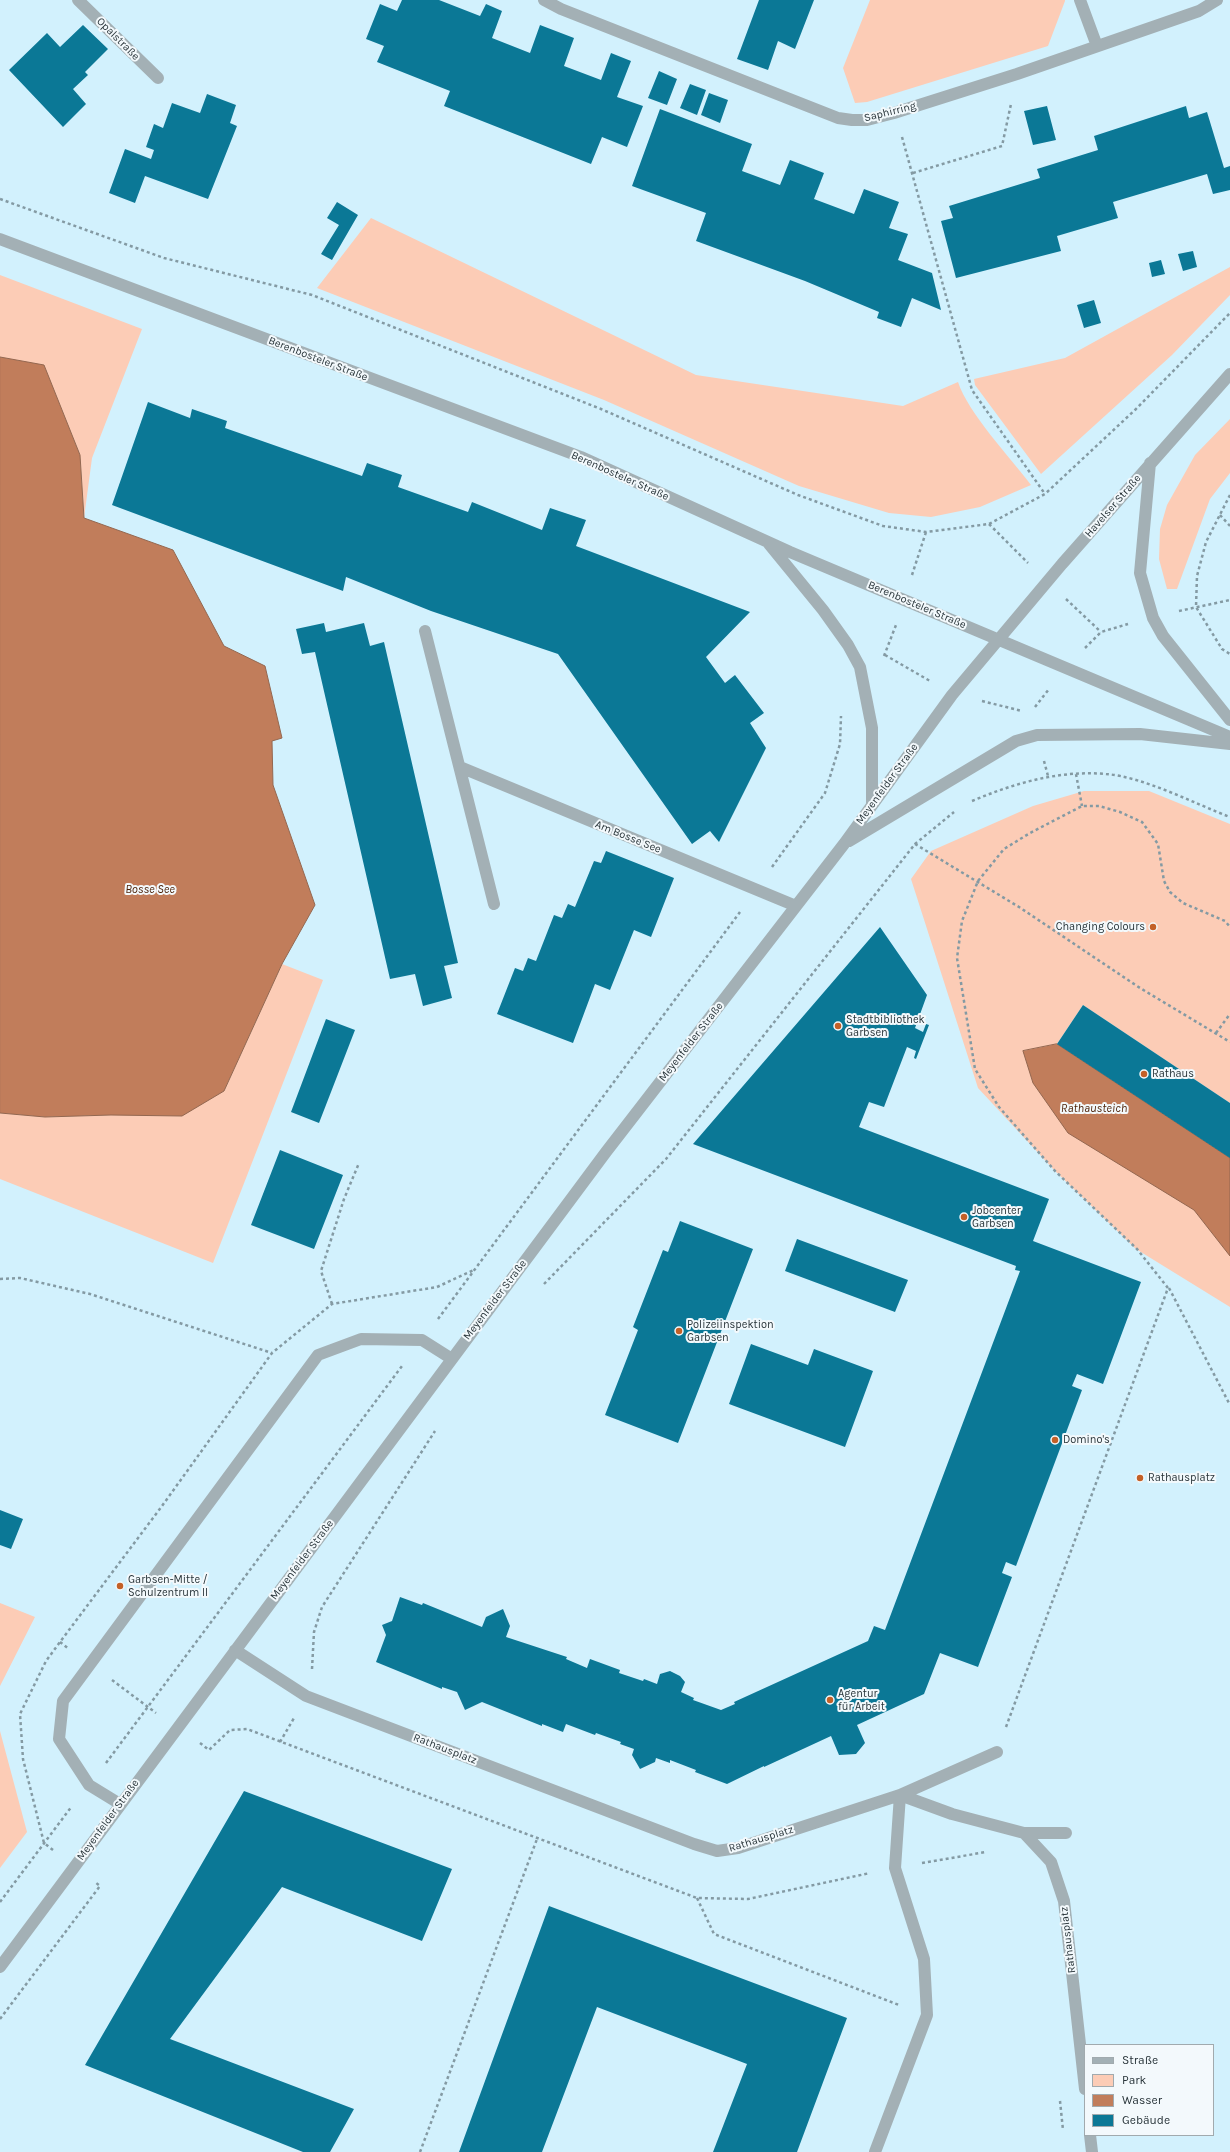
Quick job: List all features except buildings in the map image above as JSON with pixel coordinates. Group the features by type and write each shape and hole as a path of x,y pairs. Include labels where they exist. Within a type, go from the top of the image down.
{"street":[{"name":"Opalstraße","path":"78,0 158,78"},
{"name":"Saphirring","path":"544,0 617,31 838,118 852,120 867,120 894,113 1017,74 1199,11 1217,0"},
{"path":"1080,0 1097,46"},
{"name":"Berenbosteler Straße","path":"0,239 581,457 767,542 1230,737"},
{"name":"Havelser Straße","path":"998,639 1150,463 1230,374"},
{"path":"1150,463 1140,573 1153,618 1163,636 1230,720"},
{"path":"767,542 823,610 848,645 860,667 872,728 872,804"},
{"path":"425,631 494,904"},
{"name":"Meyenfelder Straße","path":"0,1967 606,1152 844,844 952,694 998,639"},
{"path":"844,844 1016,741 1037,735 1140,734 1230,744"},
{"name":"Am Bosse See","path":"460,767 796,906"},
{"path":"120,1804 89,1785 59,1739 63,1701 318,1355 361,1339 422,1340 452,1359"},
{"name":"Rathausplatz","path":"235,1650 306,1696 694,1844 717,1851 738,1848 900,1795 997,1752"},
{"path":"875,2152 927,2015 924,1959 895,1868 900,1795 952,1814 1024,1833 1066,1833"},
{"name":"Rathausplatz","path":"1024,1833 1051,1862 1064,1901 1084,2079"},
{"path":"1090,2136 1092,2152"}],"path":[{"path":"913,173 1002,146 1017,74"},
{"path":"894,113 913,173 972,390 1045,494"},
{"path":"0,199 164,258 312,296 601,408 798,494 883,526 926,532 989,524 1045,494 1136,409 1230,313"},
{"path":"1230,495 1206,542 1197,576 1196,607 1222,648 1230,654"},
{"path":"1220,515 1230,526"},
{"path":"1196,607 1230,600"},
{"path":"0,1902 149,1708 475,1270 825,793 840,744 841,714"},
{"path":"1076,774 1082,806"},
{"path":"968,803 1011,786 1048,776 1106,774 1138,781 1230,817"},
{"path":"1230,927 1225,921 1183,903 1170,892 1164,881 1158,844 1142,822 1120,812 1099,806 1082,806 1030,833 1004,849 978,881 962,921 957,958 975,1069 999,1107 1055,1171 1136,1249 1168,1288 1230,1405"},
{"path":"541,1286 666,1159 915,844 956,810"},
{"path":"915,844 978,881 1140,988 1230,1042"},
{"path":"1216,1033 1230,1014"},
{"path":"332,1304 321,1271 344,1199 359,1163"},
{"path":"75,1622 150,1523 272,1353 332,1304 437,1287 475,1270"},
{"path":"0,1279 20,1278 90,1294 272,1353"},
{"path":"997,1752 1168,1288"},
{"path":"280,1742 306,1696 314,1662 314,1632 322,1607 436,1428"},
{"path":"60,1642 149,1708 178,1727"},
{"path":"420,2152 537,1839"},
{"path":"697,1898 714,1934 927,2015"}],"green space":[{"path":"870,0 1065,1 1048,46 867,102 855,103 843,68"},
{"path":"371,218 696,375 903,406 958,382 963,394 980,421 1031,485 980,507 931,517 889,513 799,486 604,400 317,288"},
{"path":"1230,267 1230,295 1172,355 1041,474 975,385 974,379 1065,358"},
{"path":"0,275 142,329 92,458 84,518 80,455 44,366 0,357"},
{"path":"1230,419 1230,473 1210,499 1177,589 1167,589 1159,559 1160,529 1167,505 1195,455"},
{"path":"1084,791 1149,791 1230,824 1230,1103 1083,1005 1057,1044 1230,1158 1230,1307 1136,1249 1055,1171 978,1088 911,879 931,851 1033,806"},
{"path":"282,964 323,980 213,1263 0,1179 0,1113 45,1117 111,1115 224,1091"},
{"path":"0,1603 35,1617 0,1686"},
{"path":"0,1731 27,1832 0,1868"}],"water":[{"name":"Bosse See","path":"0,357 44,365 80,455 84,518 173,550 224,646 265,666 282,738 272,741 273,785 315,905 282,964 224,1091 182,1116 111,1115 45,1117 0,1113"},
{"name":"Rathausteich","path":"1057,1044 1230,1158 1230,1256 1194,1210 1068,1133 1033,1083 1023,1051"}],"place":[{"name":"Changing Colours","path":"1153,927"},
{"name":"Stadtbibliothek Garbsen","path":"838,1026"},
{"name":"Rathaus","path":"1144,1074"},
{"name":"Jobcenter Garbsen","path":"964,1217"},
{"name":"Polizeiinspektion Garbsen","path":"679,1331"},
{"name":"Domino's","path":"1055,1440"},
{"name":"Rathausplatz","path":"1140,1478"},
{"name":"Garbsen-Mitte / Schulzentrum II","path":"120,1586"},
{"name":"Agentur für Arbeit","path":"830,1700"}]}
